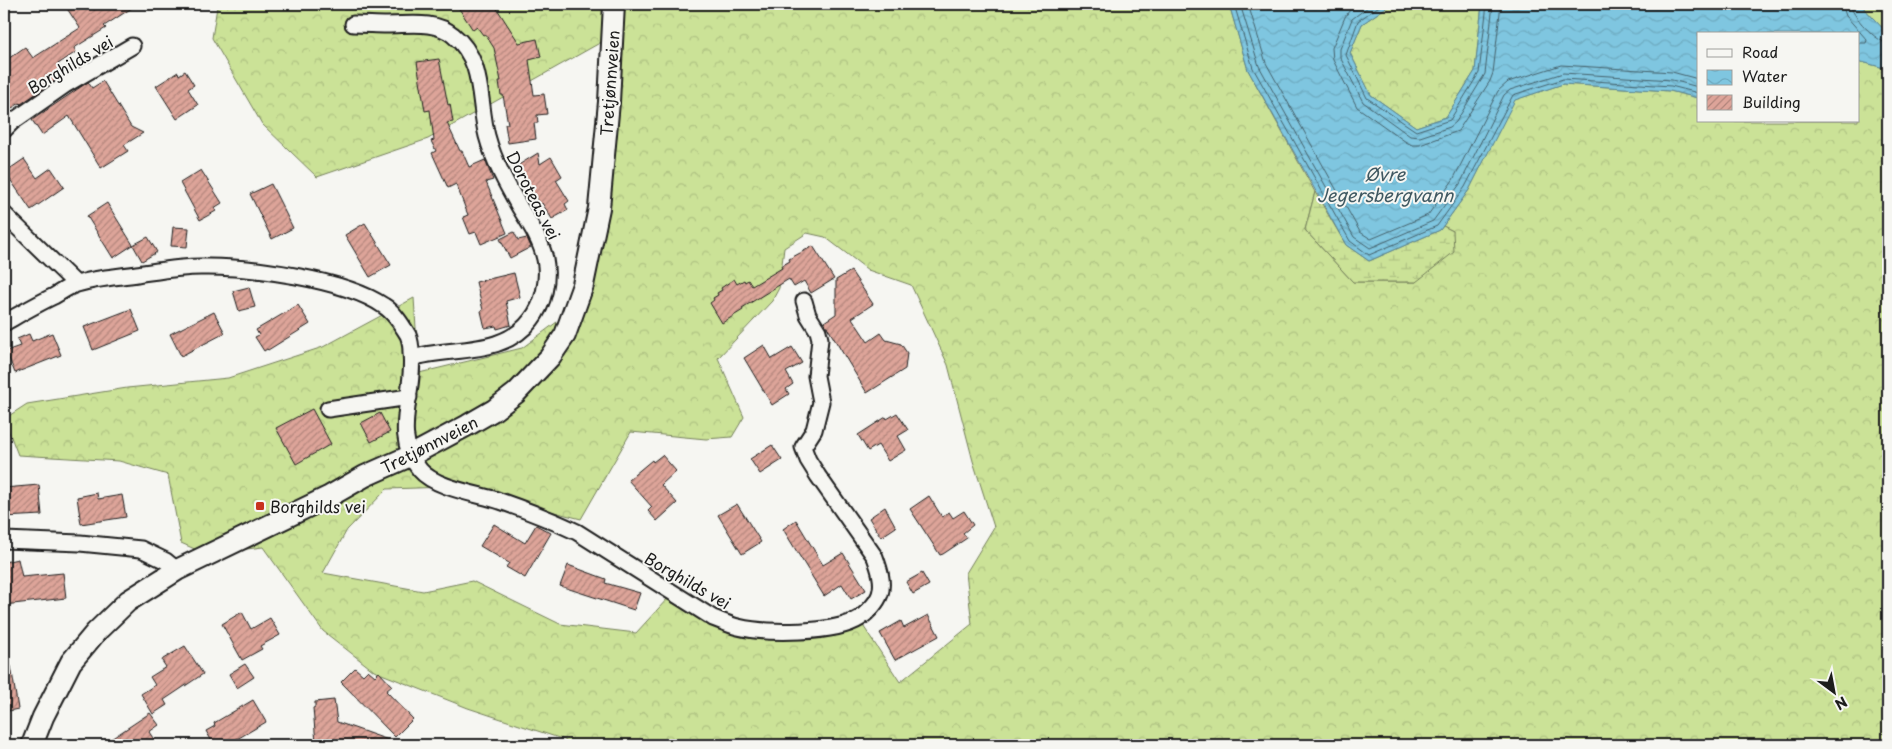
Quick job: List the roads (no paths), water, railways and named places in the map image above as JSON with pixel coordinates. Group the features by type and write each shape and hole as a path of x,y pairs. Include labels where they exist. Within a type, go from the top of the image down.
{"street":[{"name":"Tretjønnveien","path":"32,745 43,716 71,662 96,632 128,601 176,570 330,496 365,476 410,456 468,426 494,410 516,393 550,357 565,335 583,285 599,208 609,102 614,4"},
{"name":"Doroteas vei","path":"353,24 433,26 452,34 460,42 473,62 477,73 487,135 497,166 535,233 545,260 546,281 541,302 530,321 522,330 504,341 493,344 412,358"},
{"name":"Borghilds vei","path":"4,130 12,122 65,84 132,46"},
{"path":"4,214 76,284"},
{"name":"Borghilds vei","path":"4,323 76,284 180,268 201,266 250,270 296,276 346,289 385,306 399,321 409,337 412,358 404,431 410,456 420,471 428,477 452,488 498,501 557,522 597,544 713,618 737,627 786,632 827,628 860,618 870,609 880,594 881,572 875,557 818,476 808,460 803,447 814,430 821,402 816,376 820,339 804,301"},
{"path":"328,409 409,397"},
{"path":"4,540 80,543 140,549 166,561 176,570"}],"water":[{"name":"Øvre Jegersbergvann","path":"1229,4 1391,4 1362,24 1350,53 1371,95 1416,127 1446,117 1475,71 1482,4 1860,4 1888,34 1888,69 1860,63 1860,32 1697,32 1697,98 1670,91 1563,84 1515,100 1469,190 1440,230 1369,261 1346,245 1248,70"}],"place":[{"name":"Borghilds vei","path":"260,506"}]}
